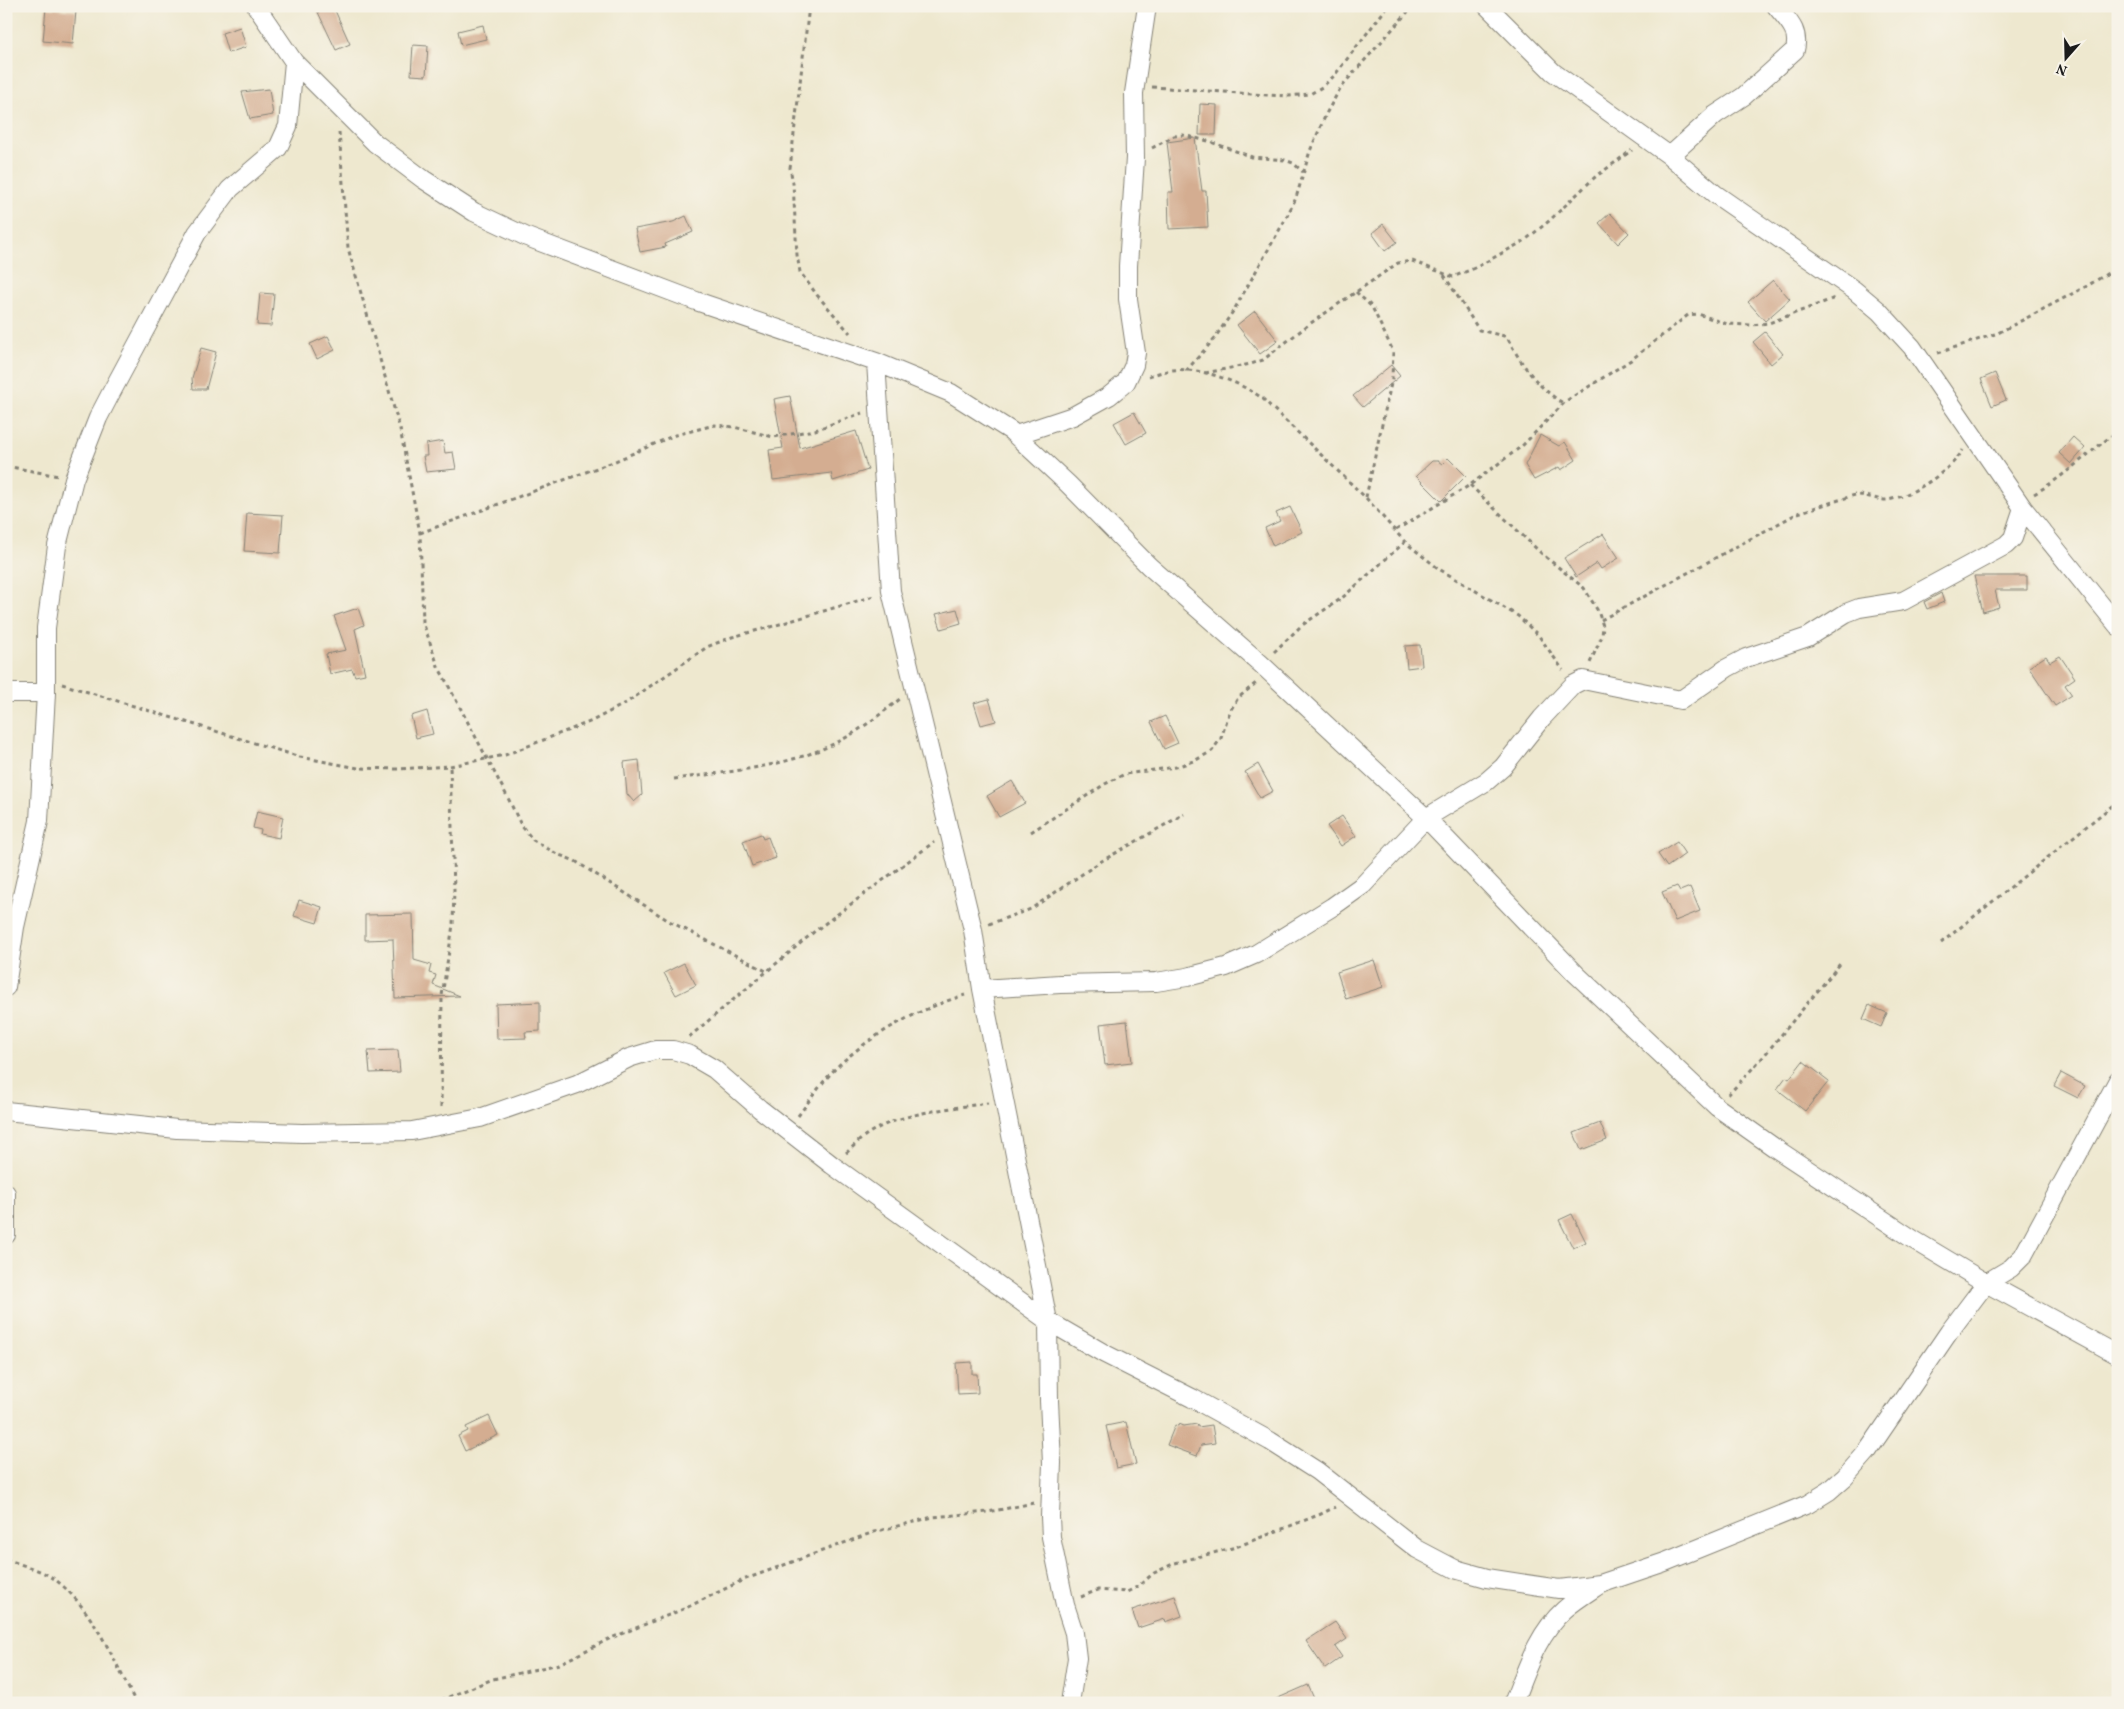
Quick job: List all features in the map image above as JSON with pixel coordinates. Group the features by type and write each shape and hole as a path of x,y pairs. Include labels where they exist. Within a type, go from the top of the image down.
{"street":[{"path":"256,6 294,62 375,143 423,179 474,212 527,237 696,301 869,359 950,393 1016,435 1068,484 1149,566 1267,669 1426,818 1576,974 1717,1107 1775,1148 1914,1240 1986,1283 2118,1354"},
{"path":"1016,435 1072,416 1109,396 1126,382 1134,365 1136,353 1128,299 1128,266 1135,158 1135,87 1147,6"},
{"path":"1487,6 1553,72 1670,156 1715,194 1854,290 1879,311 1920,358 2022,505 2118,626"},
{"path":"1670,156 1715,115 1744,96 1795,50 1798,40 1795,31 1776,6"},
{"path":"6,987 15,927 39,821 46,686 46,628 60,524 74,479 107,401 197,233 230,189 278,148 288,126 294,62"},
{"path":"869,359 879,406 892,591 973,930 982,990 1003,1101 1048,1321 1052,1463 1051,1537 1065,1605 1074,1633 1077,1658 1070,1703"},
{"path":"982,990 1060,984 1156,982 1187,977 1226,967 1256,954 1292,933 1363,885 1426,818 1487,781 1503,767 1542,718 1578,682 1681,700 1727,668 1746,658 1808,637 1853,610 1903,601 2006,545 2013,538 2022,505"},
{"path":"6,693 46,686"},
{"path":"6,1111 177,1129 302,1133 412,1131 480,1118 550,1095 629,1058 655,1050 673,1050 690,1056 714,1069 786,1130 832,1165 1048,1321 1105,1354 1192,1398 1270,1441 1317,1471 1417,1549 1455,1569 1487,1578 1559,1589 1600,1584 1665,1562 1808,1504 1829,1491 1845,1477 1867,1452 1949,1332 1986,1283 2011,1268 2023,1256 2118,1080"},
{"path":"6,1193 6,1235"},
{"path":"1513,1703 1532,1656 1547,1630 1563,1611 1600,1584"}],"path":[{"path":"809,6 790,168 793,183 797,255 800,272 869,359"},
{"path":"1135,87 1290,96 1310,94 1322,87 1334,76 1388,6"},
{"path":"1186,370 1214,339 1234,310 1285,220 1296,198 1303,172 1327,112 1341,87 1413,6"},
{"path":"337,106 348,248 400,429 420,533 423,622 438,666 521,825 533,840 558,854 576,861 669,921 768,972"},
{"path":"1135,158 1174,136 1184,135 1252,157 1285,160 1294,163 1303,172"},
{"path":"1203,373 1263,360 1308,325 1398,263 1412,261 1452,278 1466,273 1524,241 1550,221 1594,178 1615,161 1648,141"},
{"path":"1920,358 1998,333 2087,286 2118,266"},
{"path":"1444,274 1479,330 1504,336 1508,339 1524,365 1540,385 1552,397 1564,403"},
{"path":"1396,530 1470,485 1522,446 1564,403 1631,360 1688,315 1698,314 1727,324 1751,326 1819,306 1854,290"},
{"path":"1356,292 1372,307 1393,351 1393,364 1386,408 1366,498"},
{"path":"1126,382 1172,370 1186,370 1231,381 1251,390 1264,399 1366,498 1405,542 1439,569 1518,616 1539,636 1578,682 1602,636 1601,620 1598,611 1584,588 1542,554 1470,485"},
{"path":"420,533 613,462 682,434 715,425 734,427 773,437 791,435 815,430 879,406"},
{"path":"1601,620 1798,513 1855,495 1865,494 1882,500 1898,499 1911,494 1952,463 1962,452 1971,431"},
{"path":"2022,505 2118,431"},
{"path":"6,466 74,479"},
{"path":"1031,832 1105,784 1125,774 1176,767 1196,760 1212,751 1221,738 1230,711 1238,698 1267,669 1301,626 1342,598 1405,542"},
{"path":"46,686 300,757 358,768 398,769 450,766 506,755 592,721 626,703 707,647 732,637 770,628 892,591"},
{"path":"674,779 769,766 812,753 847,737 915,688"},
{"path":"442,1126 442,996 453,925 454,889 450,766"},
{"path":"1941,943 2118,801"},
{"path":"973,930 1013,917 1031,908 1100,862 1184,814"},
{"path":"673,1050 815,931 949,832"},
{"path":"1717,1107 1763,1057 1840,964"},
{"path":"786,1130 835,1069 857,1049 935,1004 982,990"},
{"path":"832,1165 866,1135 891,1123 923,1114 1003,1101"},
{"path":"1065,1605 1098,1590 1127,1592 1137,1587 1154,1573 1175,1563 1193,1560 1262,1538 1321,1514 1352,1497"},
{"path":"434,1703 493,1679 559,1664 611,1638 686,1608 743,1580 874,1532 933,1517 988,1512 1051,1500"},
{"path":"6,1559 53,1578 82,1606 136,1703"}],"building":[{"path":"315,6 333,6 350,44 336,50"},
{"path":"46,8 76,11 73,44 43,41"},
{"path":"483,25 486,39 461,45 458,31"},
{"path":"240,27 246,47 228,53 222,33"},
{"path":"413,45 428,46 426,76 411,75"},
{"path":"269,89 273,115 250,119 242,92"},
{"path":"1200,104 1217,105 1216,135 1199,135"},
{"path":"1195,138 1202,191 1206,191 1208,227 1169,229 1168,192 1173,192 1167,142"},
{"path":"1610,213 1629,233 1618,244 1599,223"},
{"path":"686,216 693,232 665,244 666,247 640,252 635,229 673,222"},
{"path":"1383,224 1397,242 1385,251 1372,233"},
{"path":"1773,280 1790,299 1765,321 1748,302"},
{"path":"260,293 274,294 271,326 257,325"},
{"path":"1255,311 1278,341 1260,354 1237,325"},
{"path":"1765,332 1783,354 1771,364 1753,342"},
{"path":"328,336 335,350 317,359 310,344"},
{"path":"201,348 216,352 206,389 193,389 192,378"},
{"path":"1391,365 1400,376 1363,407 1353,396"},
{"path":"1995,373 2006,400 1992,406 1981,379"},
{"path":"790,396 800,448 856,431 868,470 833,481 831,473 773,480 769,450 783,448 774,399"},
{"path":"1134,412 1146,433 1126,444 1114,423"},
{"path":"1540,435 1559,446 1565,442 1576,460 1561,470 1559,467 1534,480 1525,465"},
{"path":"2073,437 2085,448 2071,464 2059,453"},
{"path":"443,441 445,453 453,452 456,469 426,472 423,456 427,456 426,444"},
{"path":"1448,458 1466,476 1441,501 1416,476 1432,461 1438,461 1442,464"},
{"path":"1290,507 1302,532 1273,546 1265,528 1280,521 1276,513"},
{"path":"247,513 283,515 280,553 244,551"},
{"path":"1603,534 1619,558 1601,569 1597,563 1576,577 1564,558"},
{"path":"1974,576 2027,576 2027,590 1995,590 1999,607 1983,612"},
{"path":"1941,593 1944,602 1927,609 1924,602"},
{"path":"358,608 364,625 355,629 365,674 355,676 352,669 330,674 326,654 346,650 334,616"},
{"path":"957,609 961,623 941,629 936,614"},
{"path":"1420,645 1422,666 1407,668 1405,646"},
{"path":"2046,656 2050,662 2060,656 2075,678 2065,685 2072,695 2055,706 2029,667"},
{"path":"989,699 996,721 981,725 974,703"},
{"path":"427,711 433,734 416,738 411,716"},
{"path":"1165,716 1178,743 1164,749 1151,722"},
{"path":"639,760 642,795 634,802 627,794 624,762"},
{"path":"1258,764 1273,791 1260,798 1245,772"},
{"path":"1012,781 1025,803 999,817 987,796"},
{"path":"257,811 283,817 279,838 260,834 261,830 253,828"},
{"path":"1342,816 1356,836 1341,846 1327,826"},
{"path":"761,834 763,839 768,837 776,858 752,866 743,841"},
{"path":"1677,842 1685,854 1667,867 1658,854"},
{"path":"1677,886 1680,891 1690,887 1700,911 1675,921 1662,892"},
{"path":"299,900 322,907 317,923 294,916"},
{"path":"413,914 414,960 431,965 429,973 436,975 433,985 460,996 395,998 393,939 365,940 365,915"},
{"path":"1374,960 1383,987 1346,999 1337,972"},
{"path":"684,963 696,985 676,995 664,973"},
{"path":"540,1002 540,1031 525,1032 526,1038 497,1039 496,1004"},
{"path":"1869,1005 1887,1013 1881,1027 1863,1019"},
{"path":"1127,1021 1132,1062 1105,1065 1100,1024"},
{"path":"398,1050 400,1072 370,1073 368,1051"},
{"path":"1803,1061 1829,1081 1805,1111 1777,1089 1786,1077 1789,1079"},
{"path":"2061,1073 2085,1086 2078,1098 2054,1086"},
{"path":"1600,1123 1607,1140 1581,1150 1574,1133"},
{"path":"1572,1214 1586,1242 1573,1248 1559,1220"},
{"path":"972,1362 972,1374 977,1374 978,1393 958,1394 956,1363"},
{"path":"489,1416 498,1435 465,1451 458,1436 468,1431 466,1427"},
{"path":"1126,1422 1136,1464 1116,1468 1106,1426"},
{"path":"1179,1424 1184,1426 1197,1424 1198,1427 1212,1425 1215,1443 1201,1445 1197,1456 1167,1445 1175,1425 1178,1426"},
{"path":"1175,1596 1182,1616 1166,1622 1165,1619 1138,1628 1132,1610"},
{"path":"1335,1622 1347,1639 1335,1647 1342,1657 1325,1669 1306,1641"},
{"path":"1308,1685 1316,1703 1267,1703"}]}
